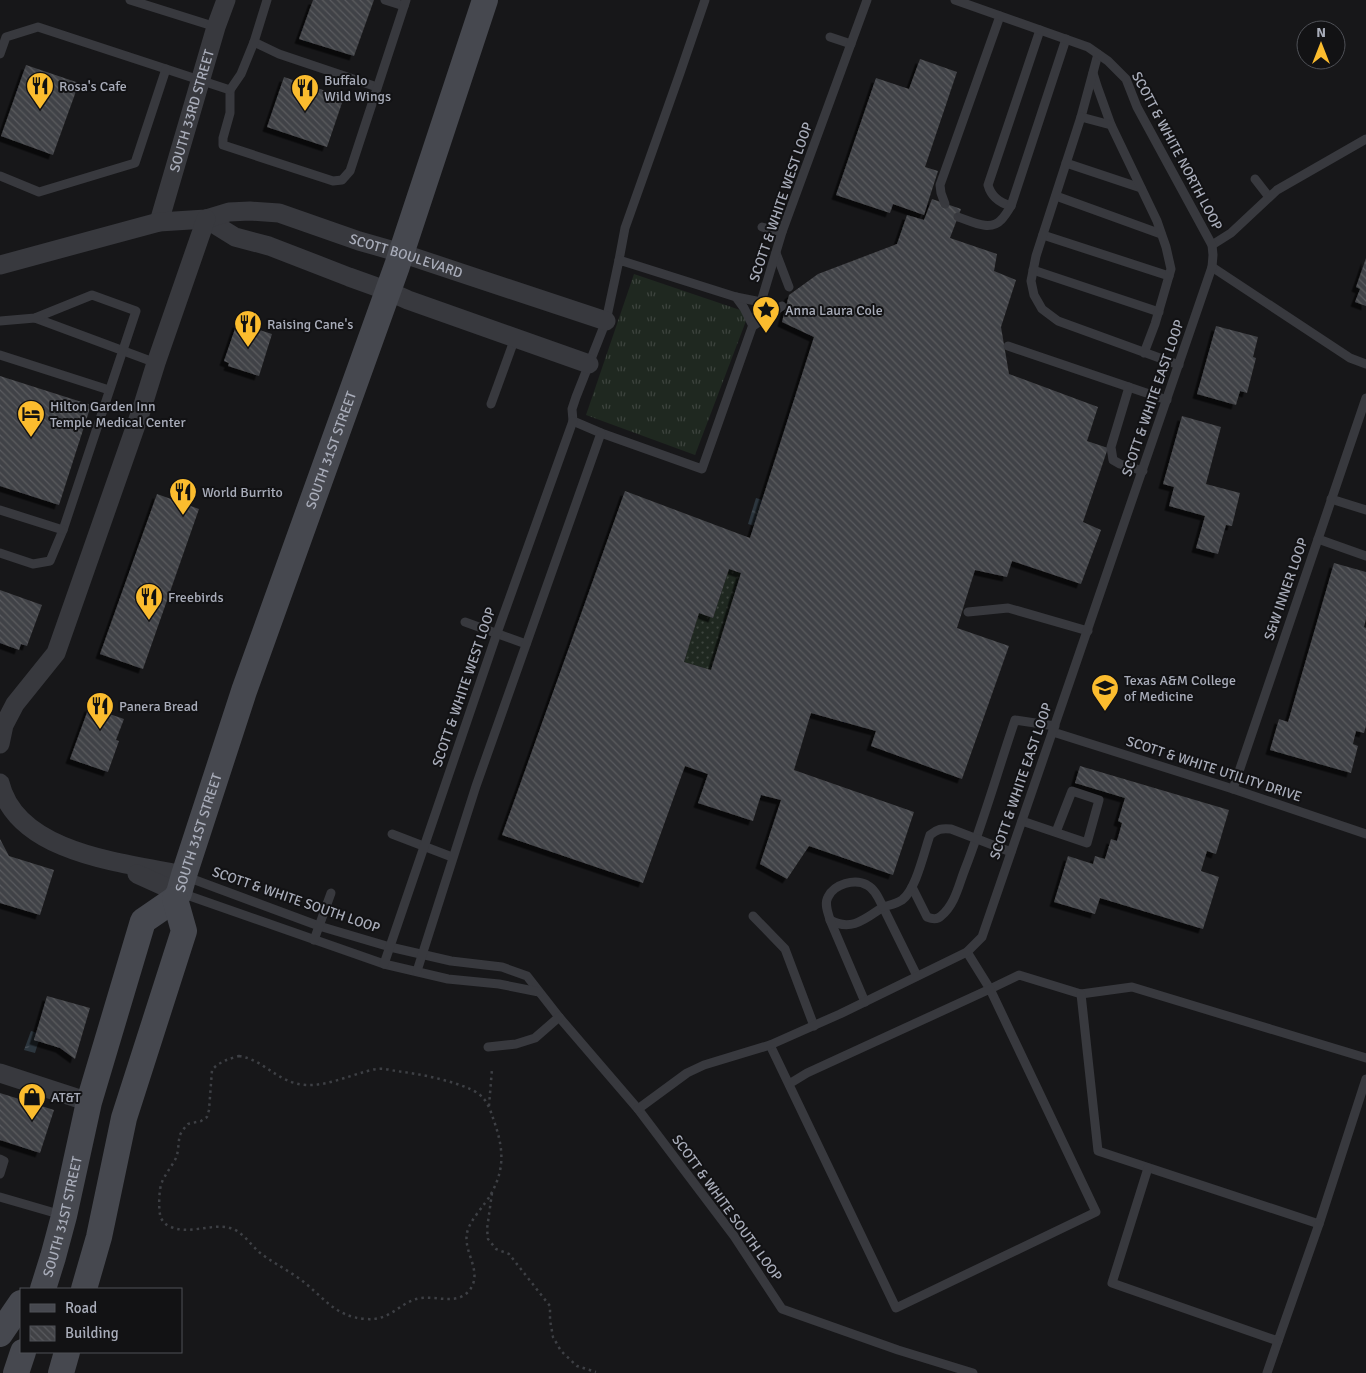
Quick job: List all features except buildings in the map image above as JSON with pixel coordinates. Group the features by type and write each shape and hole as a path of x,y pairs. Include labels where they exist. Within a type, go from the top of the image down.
{"main road":[{"name":"SOUTH 31ST STREET","path":"84,1288 99,1237 124,1118 184,931 179,889 244,691 401,253 485,0"},
{"name":"SOUTH 31ST STREET","path":"43,1288 64,1216 88,1102 142,921 179,889"},
{"path":"89,1288 99,1237"},
{"path":"31,1288 53,1257"},
{"path":"0,1334 20,1304"},
{"path":"16,1373 23,1353"},
{"path":"61,1373 67,1353"},
{"path":"79,1353 79,1373"}],"street":[{"name":"SOUTH 33RD STREET","path":"159,222 216,27 226,0"},
{"name":"SCOTT BOULEVARD","path":"0,265 159,222 206,219 229,212 279,213 606,321"},
{"path":"0,744 4,725 15,704 56,654 206,219 235,237 269,246 348,277 388,290 408,300 589,364"},
{"path":"0,783 14,812 34,832 65,848 101,858 179,889"},
{"path":"0,1073 88,1102"}],"lane":[{"path":"130,0 216,27"},
{"path":"267,0 254,42 241,74 230,90 230,113 223,145 334,181 342,180 350,171 405,3 385,0"},
{"name":"SCOTT & WHITE WEST LOOP","path":"384,964 497,633 573,421 572,409 606,321 625,228 705,0"},
{"name":"SCOTT & WHITE WEST LOOP","path":"601,433 702,469 753,326 782,232 868,0"},
{"name":"SCOTT & WHITE NORTH LOOP","path":"955,0 1088,47 1108,61 1126,79 1136,107 1212,245"},
{"path":"945,204 940,185 1000,16"},
{"path":"0,54 6,37 38,28 230,90"},
{"path":"1011,206 1000,203 989,190 988,185 1040,30"},
{"path":"830,37 851,44"},
{"path":"958,217 987,226 993,225 1000,221 1011,206 1066,39"},
{"path":"254,42 279,54 377,87"},
{"path":"1098,54 1082,117 1043,235 1030,281 1042,309 1058,321 1179,365"},
{"path":"0,176 39,192 135,163 166,69"},
{"path":"1093,73 1111,125 1162,234 1171,268 1159,312 1144,353"},
{"path":"1082,117 1111,125"},
{"path":"1212,245 1231,233 1277,190 1366,139"},
{"path":"1066,163 1141,188"},
{"path":"1255,179 1269,197"},
{"path":"1056,196 1162,234"},
{"path":"762,227 782,232"},
{"path":"1043,235 1169,276"},
{"name":"SCOTT & WHITE EAST LOOP","path":"638,1109 687,1073 704,1065 770,1045 814,1026 967,952 982,936 1212,267 1214,255 1212,245"},
{"path":"776,252 789,287"},
{"path":"619,260 736,297 761,302"},
{"path":"1212,267 1350,358 1366,364"},
{"path":"1033,270 1159,312"},
{"path":"0,321 35,318 92,295 136,311 63,530 50,561 33,564 0,553"},
{"path":"736,297 753,326 782,306"},
{"path":"35,318 156,363"},
{"path":"491,404 515,338"},
{"path":"1008,346 1167,400"},
{"path":"0,355 109,390"},
{"path":"1129,387 1111,447 1113,460 1142,471"},
{"name":"S&W INNER LOOP","path":"1233,789 1366,398"},
{"path":"417,972 476,786 601,433 573,421"},
{"path":"1331,499 1366,510"},
{"path":"0,510 63,530"},
{"path":"1318,539 1366,556"},
{"path":"968,612 1008,608 1088,631"},
{"path":"466,622 526,644"},
{"name":"SCOTT & WHITE UTILITY DRIVE","path":"976,840 1015,720 1054,729 1366,834"},
{"path":"1022,821 1087,843 1099,800 1072,791 1056,832"},
{"path":"830,920 845,926 854,924 883,907 902,900 912,887 930,835 935,831 943,828 950,829 1011,852"},
{"path":"392,834 452,857"},
{"path":"912,887 927,917 932,919 941,916 953,901 976,840"},
{"path":"864,1002 826,907 827,898 833,890 844,884 860,882 868,886 878,896 917,976"},
{"path":"179,889 314,940 384,964 448,979 499,984 539,992"},
{"name":"SCOTT & WHITE SOUTH LOOP","path":"179,889 390,946 451,961 502,967 527,976 559,1017 638,1109 734,1236 782,1309 898,1350 973,1373"},
{"path":"314,940 331,892"},
{"path":"753,916 785,949 814,1026"},
{"path":"770,1045 896,1308 1096,1212 990,989 967,952"},
{"path":"789,1084 807,1073 1019,976 1081,994 1132,987 1366,1058"},
{"path":"1081,994 1098,1151 1320,1224"},
{"path":"488,1048 516,1044 535,1038 559,1017"},
{"path":"1267,1373 1320,1224 1366,1079"},
{"path":"0,1159 4,1161 0,1174"},
{"path":"1148,1168 1112,1283 1278,1341"},
{"path":"0,1197 64,1216"}],"path":[{"path":"492,1192 467,1233 467,1244 475,1276 474,1284 467,1294 457,1298 442,1300 423,1298 412,1300 393,1313 381,1318 368,1320 337,1311 299,1278 258,1251 237,1230 221,1227 190,1230 176,1229 164,1223 160,1216 160,1189 162,1181 175,1160 179,1149 180,1137 188,1124 201,1121 207,1117 212,1070 226,1059 239,1056 248,1058 260,1063 275,1075 306,1085 323,1083 378,1069 410,1073 470,1088 483,1097 489,1108 498,1133 502,1153 500,1170 492,1192 486,1229 488,1238 496,1248 509,1254 550,1306 553,1337 561,1351 577,1366 596,1372"},
{"path":"489,1108 492,1069"}],"green space":[{"path":"634,274 749,313 695,455 586,415"},
{"path":"729,569 741,573 711,670 684,662 699,613 713,618"}],"water":[{"path":"756,498 766,501 758,527 748,524"},
{"path":"31,1031 41,1034 35,1053 24,1050"}],"place":[{"name":"Rosa's Cafe","path":"40,110"},
{"name":"Buffalo Wild Wings","path":"305,112"},
{"name":"Anna Laura Cole","path":"766,334"},
{"name":"Raising Cane's","path":"248,348"},
{"name":"Hilton Garden Inn Temple Medical Center","path":"31,438"},
{"name":"World Burrito","path":"183,516"},
{"name":"Freebirds","path":"149,621"},
{"name":"Texas A&M College of Medicine","path":"1105,712"},
{"name":"Panera Bread","path":"100,730"},
{"name":"AT&T","path":"32,1121"}]}
